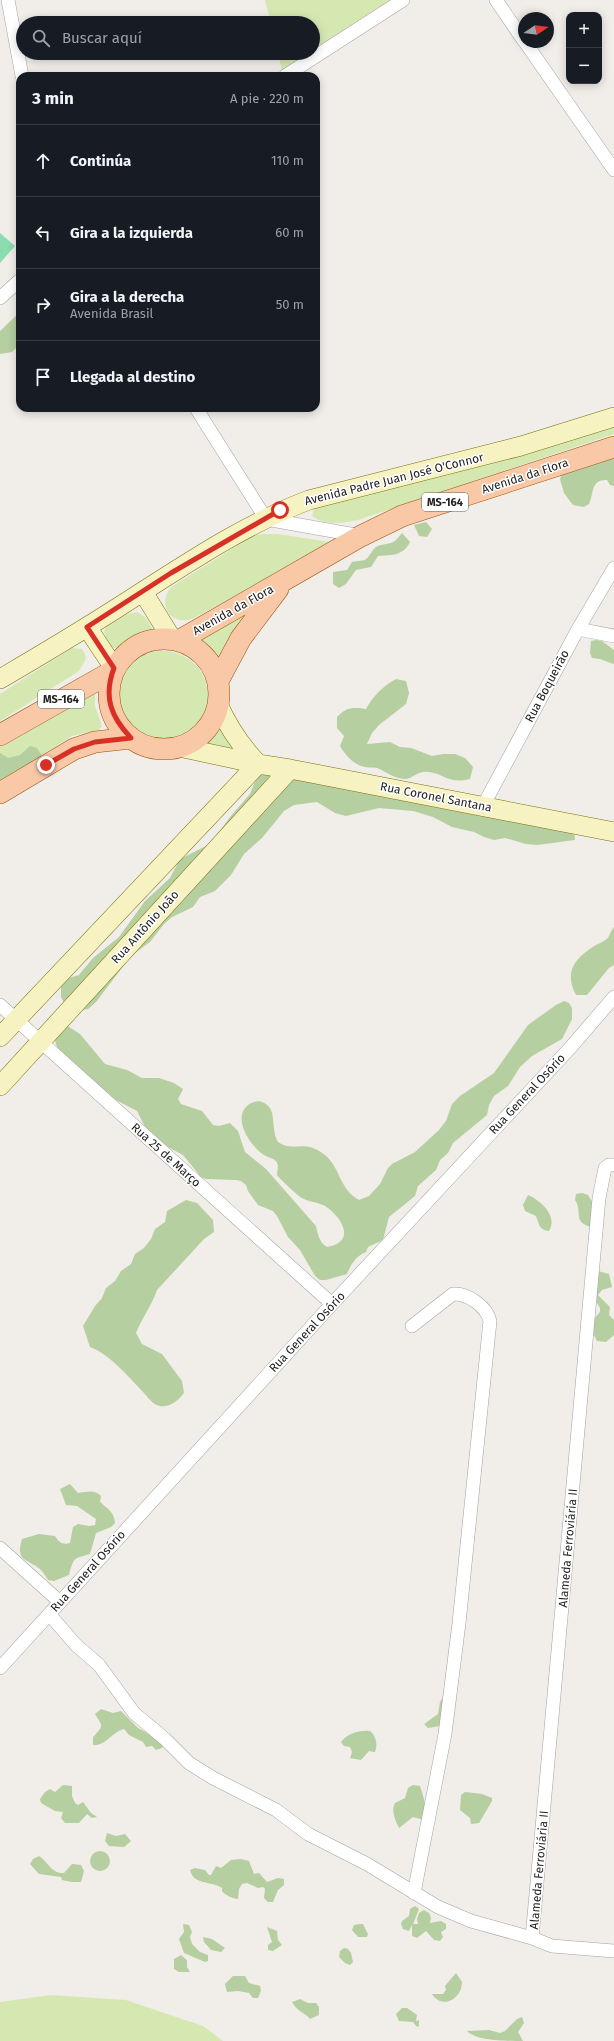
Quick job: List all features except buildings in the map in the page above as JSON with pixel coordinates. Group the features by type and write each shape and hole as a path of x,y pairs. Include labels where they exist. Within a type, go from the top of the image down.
{"main road":[{"name":"Avenida Padre Juan José O'Connor","path":"0,679 87,627 171,573 280,510 309,500 521,446 614,417"},
{"name":"Avenida da Flora","path":"176,639 286,580 361,536 402,516 614,446"},
{"name":"Avenida da Flora","path":"218,681 241,638 258,614 286,580"},
{"path":"143,592 176,639 188,642 202,652 212,665 218,681"},
{"path":"87,627 113,670 109,687 110,706 118,724 131,738"},
{"name":"MS-164","path":"0,735 113,670 121,658 138,646 150,642 176,639"},
{"name":"MS-164","path":"0,792 74,749 95,742 131,738 154,748 167,749 180,747 196,739 209,727 216,713 218,704 218,681"},
{"path":"0,1037 258,764 243,748 226,724 218,704"},
{"name":"Rua Coronel Santana","path":"180,747 258,764 614,832"},
{"name":"Rua Antônio João","path":"0,1086 290,769"}],"street":[{"path":"8,0 16,43"},
{"path":"320,53 403,0"},
{"path":"496,0 518,32"},
{"path":"529,48 614,170"},
{"path":"19,60 21,72"},
{"path":"291,72 310,60"},
{"path":"0,298 16,284"},
{"path":"199,412 266,519 361,536"},
{"name":"Rua Boqueirão","path":"483,806 578,629 614,568"},
{"path":"578,629 614,636"},
{"name":"Rua General Osório","path":"0,1668 332,1304 566,1053 614,997"},
{"name":"Rua 25 de Março","path":"0,1005 332,1304"},
{"name":"Alameda Ferroviária II","path":"532,1938 599,1198 605,1168 608,1165 614,1165"},
{"path":"412,1326 447,1298 453,1294 461,1293 484,1308 488,1313 490,1321 459,1622 446,1726 414,1893"},
{"path":"0,1548 60,1602"},
{"path":"49,1614 76,1645 99,1665 134,1713 165,1738 189,1762 213,1778 276,1810 308,1834 367,1864 438,1907 471,1921 532,1938 552,1946 614,1951"}],"green space":[{"path":"265,0 392,0 320,46 320,16 269,16"},
{"path":"280,60 299,60 282,71"},
{"path":"0,233 15,246 0,263"},
{"path":"16,316 16,348 12,352 0,354 0,331"},
{"path":"614,423 614,434 358,520 334,523 323,521 312,516 314,509 320,506"},
{"path":"614,447 614,486 610,485 607,480 602,480 596,484 589,504 584,507 573,505 564,493 560,479 564,468"},
{"path":"426,522 432,529 427,537 419,536 414,525"},
{"path":"402,533 410,542 404,550 397,554 378,556 371,567 356,570 346,584 339,588 333,584 333,572 347,570 352,562 365,560 376,547 393,542"},
{"path":"262,534 278,534 330,542 329,547 192,619 177,619 168,612 165,600 171,587 251,537"},
{"path":"137,612 148,621 152,629 151,631 124,645 110,648 104,632 106,626 127,614"},
{"path":"244,615 232,635 220,666 211,652 199,641"},
{"path":"591,641 602,641 614,650 614,664 601,659 592,658 590,653"},
{"path":"72,648 82,649 84,652 86,659 79,671 0,721 0,694"},
{"path":"163,651 180,655 195,664 204,679 208,696 204,713 195,728 180,737 163,741 146,737 131,728 122,713 118,696 122,679 131,664 146,655"},
{"path":"396,679 406,681 409,693 406,704 379,725 372,733 367,744 390,742 400,747 411,748 432,756 455,754 465,758 473,767 470,779 452,780 435,773 425,772 402,779 394,777 377,768 361,766 344,753 340,746 344,736 337,728 337,717 350,708 366,709 379,692"},
{"path":"91,689 95,689 95,706 102,726 99,730 72,736 0,781 0,746"},
{"path":"219,729 222,730 240,753 201,744"},
{"path":"30,746 37,748 41,754 41,761 0,785 0,753 8,758 20,755"},
{"path":"270,769 574,829 575,840 537,845 526,844 505,838 494,840 474,832 452,827 433,817 413,811 379,808 346,816 335,813 317,802 294,805 284,811 262,838 244,854 231,875 215,891 200,897 193,907 172,917 164,924 150,942 131,956 96,1002 88,1009 77,1011 66,1007 61,997 61,986 69,978 79,975 93,958 119,937 145,901 170,878 180,859 210,844 230,817 250,794 260,775"},
{"path":"614,927 614,965 609,968 587,995 576,995 571,979 571,973 576,961 587,951 608,938"},
{"path":"564,1001 569,1003 572,1008 572,1019 562,1039 532,1056 520,1067 508,1086 494,1096 489,1105 487,1115 453,1143 448,1153 440,1160 436,1170 418,1186 415,1196 389,1217 383,1240 368,1247 366,1252 354,1261 347,1274 326,1280 320,1280 315,1276 300,1250 288,1237 277,1216 273,1211 258,1205 248,1191 246,1185 241,1181 236,1180 206,1179 201,1177 183,1155 157,1141 145,1127 137,1111 116,1100 68,1060 57,1047 52,1031 66,1025 80,1034 105,1064 127,1070 142,1078 159,1078 174,1083 183,1089 178,1099 181,1104 202,1111 213,1125 219,1126 230,1123 238,1131 245,1152 266,1169 316,1226 321,1241 327,1247 342,1240 344,1229 341,1222 337,1216 325,1206 300,1197 277,1175 278,1166 276,1161 259,1151 245,1132 242,1125 242,1118 243,1112 247,1106 258,1101 265,1103 272,1112 275,1136 278,1142 289,1146 311,1147 325,1155 334,1166 347,1190 359,1200 369,1196 380,1184 388,1168 392,1164 415,1152 439,1130 446,1121 452,1104 460,1096 494,1073 528,1025"},
{"path":"582,1193 588,1195 594,1205 591,1227 585,1225 579,1216 575,1200 576,1194"},
{"path":"528,1195 543,1205 550,1215 551,1226 549,1231 541,1228 536,1216 525,1211 523,1205"},
{"path":"186,1200 197,1203 213,1220 214,1232 204,1239 157,1290 136,1333 142,1344 162,1354 182,1381 184,1393 175,1402 167,1406 159,1406 151,1401 111,1360 90,1347 83,1326 95,1306 102,1298 106,1288 115,1281 121,1271 131,1264 135,1254 144,1248 151,1239 155,1229 165,1222 167,1211"},
{"path":"598,1271 609,1274 612,1287 602,1290 598,1295 610,1307 609,1315 614,1320 614,1335 606,1342 597,1341 594,1335 594,1319 600,1312 600,1308 592,1295"},
{"path":"70,1484 78,1493 96,1492 101,1496 100,1502 112,1513 115,1523 111,1527 96,1533 90,1554 75,1559 69,1575 54,1581 48,1580 41,1570 24,1559 20,1552 20,1547 22,1539 39,1534 55,1536 61,1543 68,1544 70,1543 73,1527 78,1524 89,1526 95,1525 96,1519 77,1506 66,1505 60,1489"},
{"path":"443,1697 440,1726 428,1728 424,1724 438,1714 440,1702"},
{"path":"101,1709 113,1713 121,1711 138,1728 158,1739 163,1746 162,1748 156,1750 152,1746 146,1747 143,1742 129,1735 124,1729 102,1743 93,1745 93,1737 101,1728 100,1721 95,1714"},
{"path":"370,1731 376,1740 375,1752 369,1751 361,1760 350,1758 352,1752 350,1747 344,1746 341,1742 347,1736 354,1733"},
{"path":"63,1785 72,1786 72,1796 75,1803 78,1805 83,1802 91,1813 97,1817 92,1818 87,1814 79,1823 65,1823 61,1818 63,1812 55,1811 41,1803 40,1799 45,1792 50,1789 55,1792"},
{"path":"413,1785 420,1786 425,1807 424,1820 413,1817 399,1828 393,1809 395,1803 405,1798 408,1788"},
{"path":"465,1792 482,1794 492,1798 492,1801 479,1823 471,1824 470,1818 460,1810 461,1795"},
{"path":"107,1833 116,1836 125,1834 131,1841 124,1847 109,1846 105,1841"},
{"path":"100,1851 107,1854 110,1861 107,1868 100,1871 93,1868 90,1861 93,1854"},
{"path":"39,1856 53,1870 60,1873 64,1873 72,1864 81,1865 84,1871 81,1882 72,1882 62,1880 61,1877 39,1874 30,1864 33,1859"},
{"path":"241,1859 249,1861 254,1874 259,1873 267,1882 278,1878 284,1879 284,1885 278,1890 273,1902 268,1902 264,1898 265,1889 263,1887 258,1888 247,1883 242,1884 239,1889 238,1899 232,1898 222,1891 222,1888 195,1878 190,1870 195,1868 205,1870 209,1875 211,1875 216,1866 221,1868 231,1860"},
{"path":"415,1906 419,1909 413,1924 418,1924 417,1919 419,1913 424,1910 429,1913 431,1918 430,1923 441,1921 446,1924 446,1929 441,1932 443,1937 440,1941 434,1940 426,1931 417,1938 412,1936 412,1925 409,1931 403,1929 401,1924 402,1921 409,1916 410,1909"},
{"path":"183,1924 189,1925 192,1932 190,1937 192,1944 200,1952 208,1955 208,1961 205,1962 184,1953 179,1939 184,1932"},
{"path":"363,1924 368,1934 367,1937 358,1937 352,1930 354,1925"},
{"path":"267,1927 277,1931 278,1940 282,1945 273,1951 268,1950 268,1945 272,1942"},
{"path":"203,1937 212,1939 225,1948 221,1952 211,1950 204,1942"},
{"path":"344,1948 348,1949 351,1953 353,1962 350,1965 345,1963 339,1957 340,1951"},
{"path":"181,1955 187,1960 187,1967 190,1972 179,1972 174,1969 174,1959"},
{"path":"456,1973 462,1982 459,1993 451,2000 446,2002 436,1999 432,1994 443,1994 446,1990 445,1986"},
{"path":"233,1976 245,1976 249,1983 260,1986 261,1991 258,1998 253,1998 249,1993 238,1991 227,1992 225,1984"},
{"path":"51,1995 126,2000 203,2026 223,2041 0,2041 0,2002"},
{"path":"300,1999 308,2003 316,2003 319,2007 319,2015 310,2019 294,2006 292,2002"},
{"path":"402,2008 407,2008 417,2015 416,2021 419,2020 419,2026 417,2027 413,2022 399,2021 396,2014"},
{"path":"522,2017 524,2023 518,2032 523,2041 484,2039 467,2031 489,2030 500,2033 505,2031 517,2019"}],"route":[{"path":"46,765 74,749 95,742 131,738 118,724 110,706 109,687 114,668 87,627 171,573 280,510"}]}
